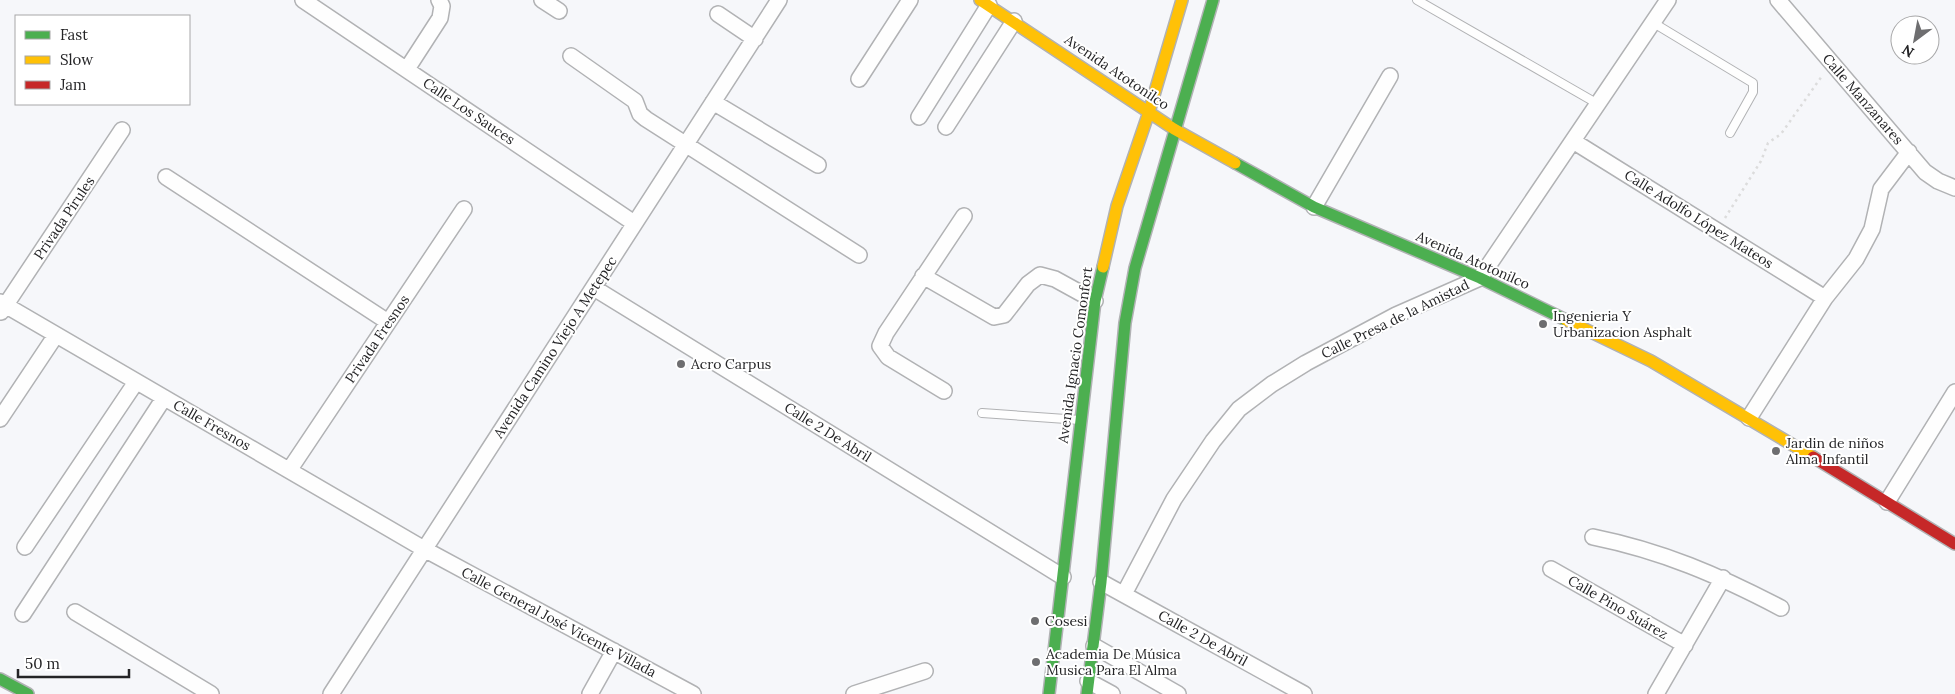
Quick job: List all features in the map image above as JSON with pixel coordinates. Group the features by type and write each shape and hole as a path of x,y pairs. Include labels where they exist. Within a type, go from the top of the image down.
{"main road":[{"name":"Avenida Ignacio Comonfort","path":"1049,694 1095,301 1117,206 1149,112 1182,0"},
{"path":"1087,688 1101,582 1125,323 1135,268 1213,0"},
{"name":"Avenida Atotonilco","path":"985,2 1174,129 1314,207 1480,278 1651,361 1749,418 1955,544"},
{"path":"0,679 28,694"}],"street":[{"name":"Calle Los Sauces","path":"303,0 634,223"},
{"path":"407,69 440,18 442,6 439,0"},
{"path":"542,0 559,11"},
{"name":"Avenida Camino Viejo A Metepec","path":"330,694 779,0"},
{"path":"859,79 910,0"},
{"name":"Calle Presa de la Amistad","path":"1124,594 1174,499 1213,441 1239,409 1272,384 1306,363 1396,315 1480,278 1668,0"},
{"name":"Calle Manzanares","path":"1778,0 1910,152 1925,172 1938,181 1955,188"},
{"path":"919,117 985,2"},
{"path":"718,14 755,39"},
{"path":"946,126 1014,21"},
{"path":"571,56 635,101 642,116 859,255"},
{"path":"1314,207 1390,76"},
{"path":"713,102 818,165"},
{"name":"Privada Pirules","path":"2,307 122,130"},
{"name":"Calle Adolfo López Mateos","path":"1573,141 1825,298"},
{"path":"1749,418 1825,298 1863,247 1872,229 1881,189 1910,152"},
{"path":"166,177 388,322"},
{"name":"Privada Fresnos","path":"290,469 464,209"},
{"path":"944,391 888,357 880,346 886,333 964,216"},
{"path":"923,276 994,317 1004,315 1028,284 1040,275 1062,283 1095,301"},
{"name":"Calle 2 De Abril","path":"594,288 1063,576"},
{"name":"Calle Fresnos","path":"2,307 56,335 290,469 424,549"},
{"path":"0,419 56,335"},
{"path":"25,547 136,382"},
{"path":"1887,502 1955,392"},
{"path":"23,614 164,398"},
{"path":"1593,537 1637,546 1723,578 1780,608"},
{"name":"Calle General José Vicente Villada","path":"424,549 693,694"},
{"name":"Calle Pino Suárez","path":"1551,569 1684,645"},
{"path":"1656,694 1723,578"},
{"name":"Calle 2 De Abril","path":"1101,582 1304,694"},
{"path":"75,612 211,694"},
{"path":"1094,646 1178,694"},
{"path":"590,694 614,651"},
{"path":"854,694 925,671"},
{"path":"1087,688 1112,694"}],"lane":[{"path":"1417,0 1598,104"},
{"path":"1652,22 1753,84 1753,92 1730,133"},
{"path":"982,412 1081,420"}],"path":[{"path":"1717,230 1761,161 1768,143 1781,134 1832,63"}],"traffic: fast":[{"path":"1087,694 1101,582 1125,323 1135,268 1213,0"},
{"path":"1235,163 1314,207 1480,278 1566,320"},
{"path":"1049,694 1095,301 1103,267"},
{"path":"0,679 28,694"}],"traffic: slow":[{"path":"980,0 1174,129 1235,163"},
{"path":"1103,267 1117,206 1149,112 1182,0"},
{"path":"1566,320 1651,361 1813,457"}],"traffic: jam":[{"path":"1813,457 1955,544"}],"place":[{"name":"Ingenieria Y Urbanizacion Asphalt","path":"1543,324"},
{"name":"Acro Carpus","path":"681,364"},
{"name":"Jardin de niños Alma Infantil","path":"1776,451"},
{"name":"Cosesi","path":"1035,621"},
{"name":"Academia De Música Musica Para El Alma","path":"1036,662"}]}
